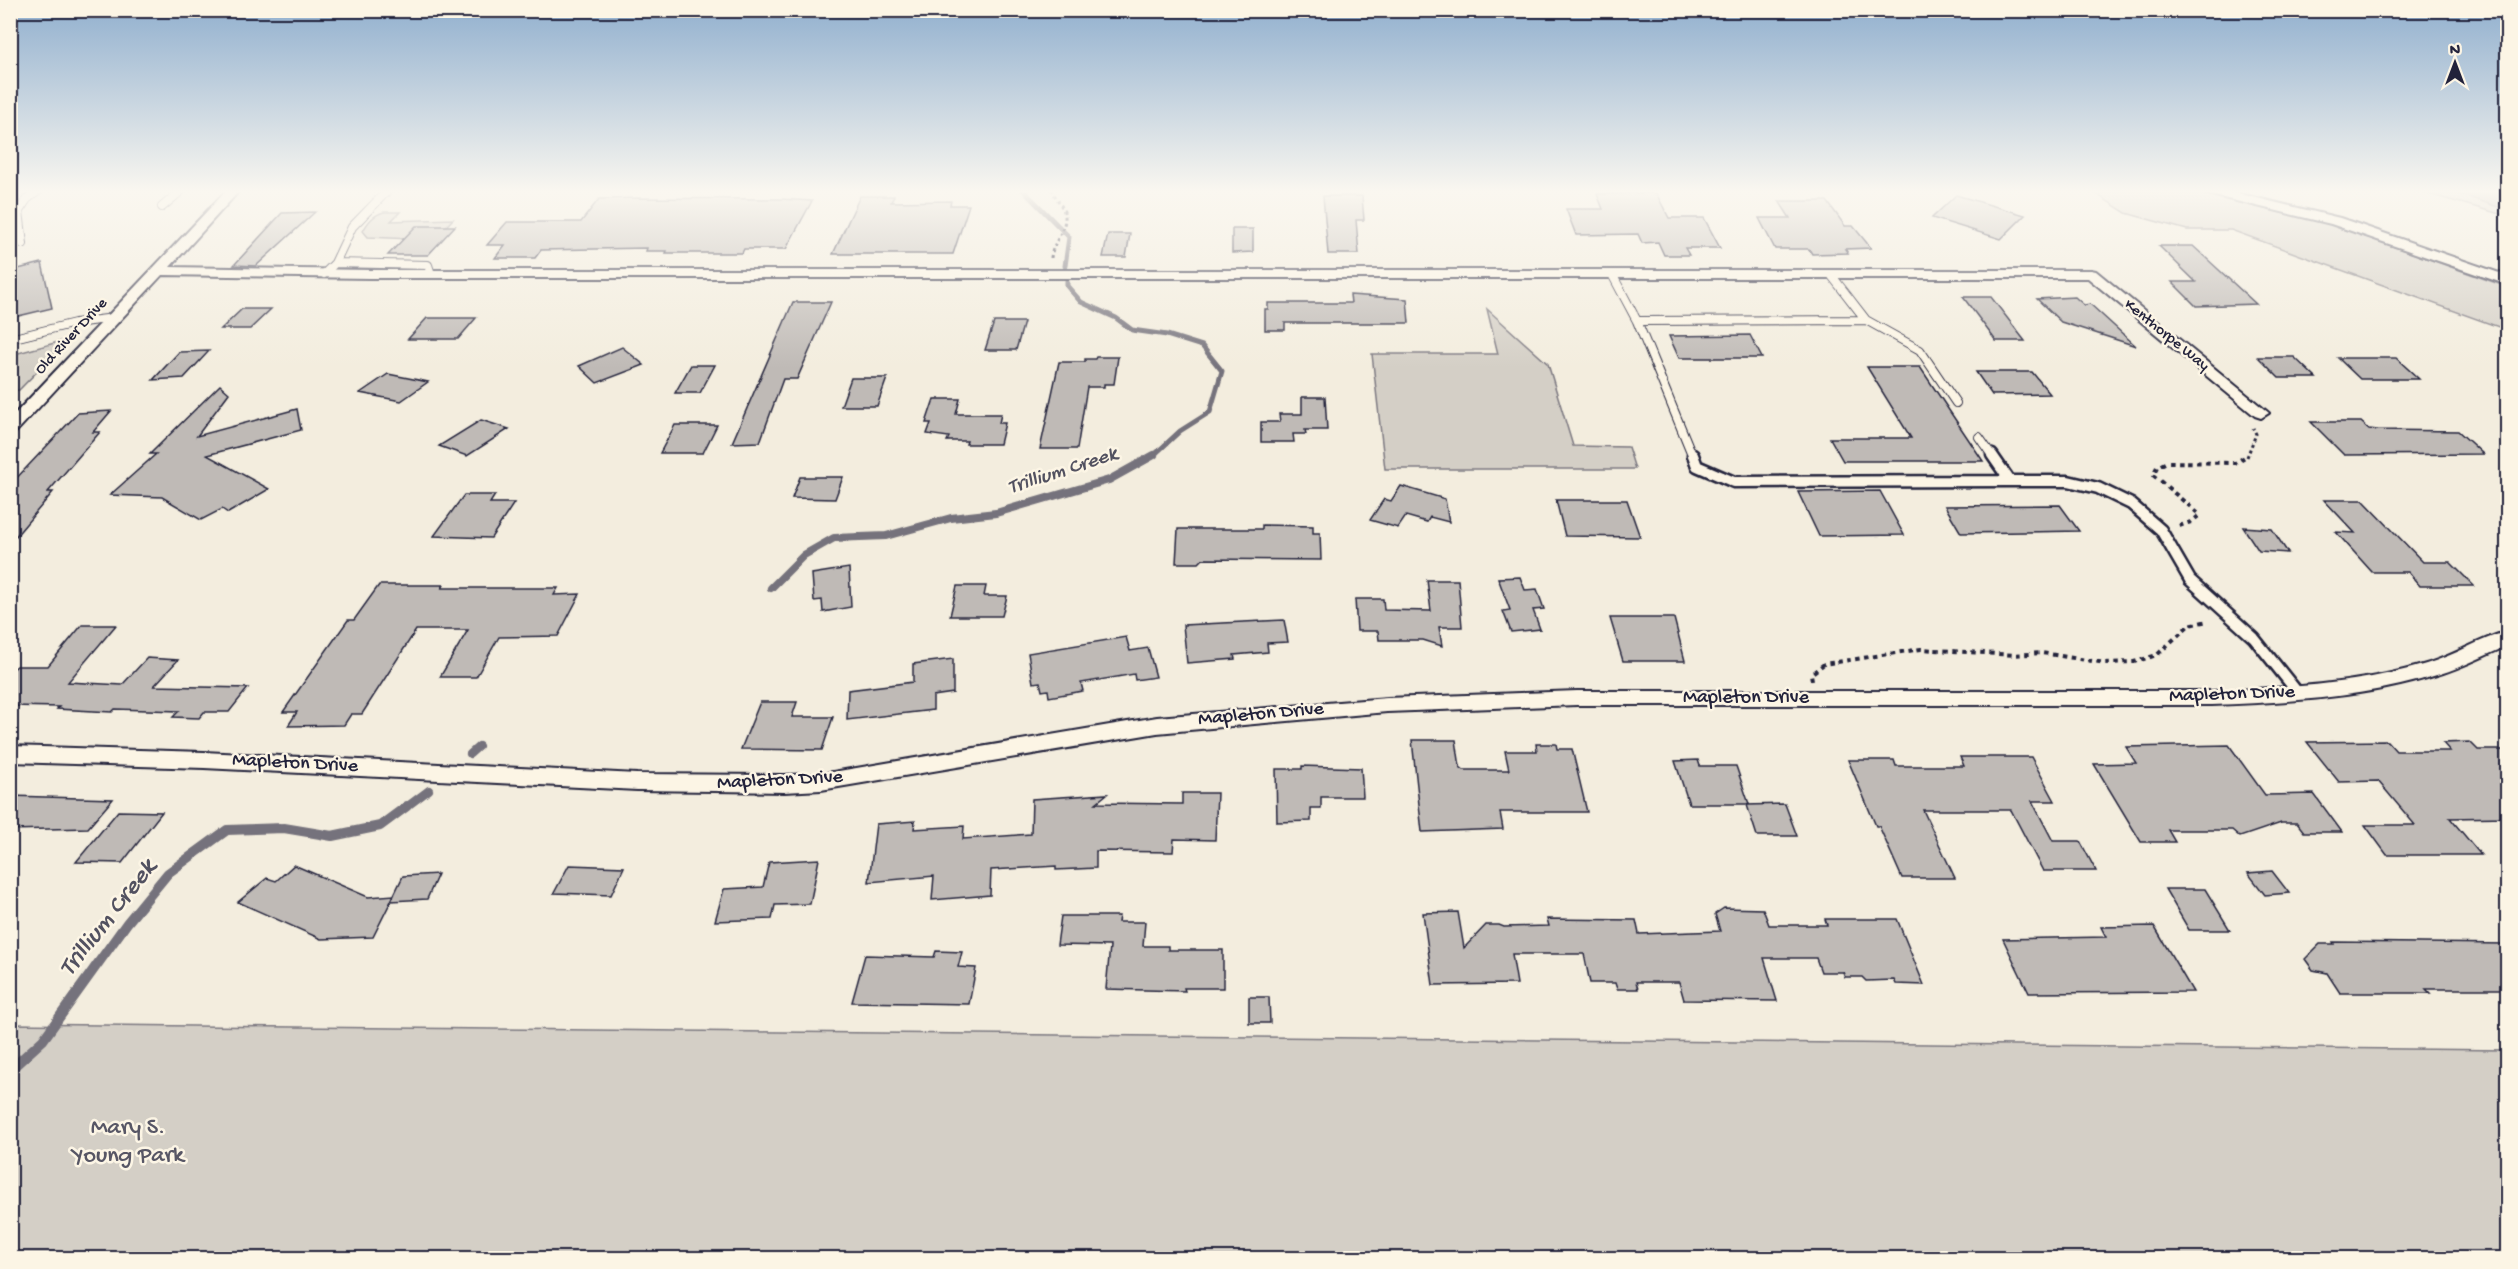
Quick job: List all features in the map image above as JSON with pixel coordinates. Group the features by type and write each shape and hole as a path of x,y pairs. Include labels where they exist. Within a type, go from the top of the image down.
{"street":[{"name":"Old River Drive","path":"10,429 178,249"},
{"path":"2416,249 2508,281"},
{"name":"Kenthorpe Way","path":"158,271 324,274 1055,273 1613,276 2091,274 2261,414"},
{"name":"Mapleton Drive","path":"10,754 108,755 660,783 764,785 841,779 1157,725 1386,705 1578,698 2212,698 2298,693 2372,683 2432,670 2508,638"}],"lane":[{"path":"324,274 335,263 342,249"},
{"path":"335,263 428,265 431,274"},
{"path":"1613,276 1637,321 1697,466 1734,482 2068,481 2098,488 2131,504 2162,531 2177,561 2190,580 2261,645 2298,693"},
{"path":"1832,276 1866,320 1920,350 1956,403"},
{"path":"10,339 75,323 114,318"},
{"path":"1637,321 1866,320"},
{"path":"1979,437 2010,481"}],"path":[{"path":"1052,249 1051,253 1055,273"},
{"path":"2162,531 2191,522 2200,515 2153,475 2157,467 2167,462 2235,463 2247,458 2256,434 2249,423"},
{"path":"1812,684 1812,674 1824,664 1883,657 1921,649 2014,655 2042,653 2105,663 2134,662 2157,655 2189,625 2205,621 2235,619"}],"green space":[{"path":"2284,249 2401,249 2507,287 2507,330"},
{"path":"1487,309 1548,364 1573,446 1628,447 1635,469 1385,469 1372,354 1498,354"},
{"path":"69,339 19,390 11,391 11,355"},
{"name":"Mary S. Young Park","path":"10,1024 2507,1050 2507,1258 11,1258"}],"building":[{"path":"249,249 274,249 256,266 234,265"},
{"path":"394,249 433,249 428,255 388,255"},
{"path":"502,249 582,249 541,250 535,258 495,258"},
{"path":"647,249 744,249 742,253 646,251"},
{"path":"835,249 955,249 953,254 833,254"},
{"path":"1105,249 1127,249 1126,257 1103,257"},
{"path":"1232,249 1253,249 1253,252 1232,253"},
{"path":"1328,249 1359,249 1359,254 1328,254"},
{"path":"1661,249 1686,249 1689,255 1664,255"},
{"path":"1809,249 1845,249 1848,253 1812,254"},
{"path":"2162,249 2196,249 2256,304 2196,306 2172,282 2196,282"},
{"path":"42,263 52,308 10,318 10,271"},
{"path":"1350,295 1407,299 1409,323 1285,323 1285,330 1265,330 1265,309 1268,309 1268,303 1351,303"},
{"path":"1963,297 1991,297 2025,341 1996,341"},
{"path":"2075,297 2084,305 2090,304 2136,346 2061,322 2037,299"},
{"path":"793,302 831,302 797,379 783,379 760,442 732,443"},
{"path":"242,309 271,309 250,329 221,329"},
{"path":"427,318 476,318 458,339 408,339"},
{"path":"994,322 1024,322 1016,350 985,350"},
{"path":"1750,335 1762,358 1679,358 1669,336"},
{"path":"622,347 644,365 597,383 579,366"},
{"path":"209,351 184,378 153,380 179,352"},
{"path":"1118,357 1114,384 1104,384 1104,387 1087,387 1077,449 1040,449 1059,362 1085,362 1085,359"},
{"path":"2258,357 2294,357 2316,378 2279,378"},
{"path":"2338,358 2396,358 2419,379 2360,379"},
{"path":"691,365 715,365 700,393 675,393"},
{"path":"1867,367 1920,367 1983,461 1843,461 1830,438 1911,438"},
{"path":"1976,372 2032,372 2050,394 1992,395"},
{"path":"388,374 428,382 401,401 360,393"},
{"path":"851,378 887,378 877,406 841,406"},
{"path":"220,385 229,393 197,436 297,409 301,430 207,455 269,489 228,513 222,509 201,520 162,497 110,495 156,454 150,454"},
{"path":"1302,397 1325,397 1327,430 1305,430 1306,434 1293,434 1294,442 1261,442 1261,422 1280,422 1279,414 1302,414"},
{"path":"934,399 960,399 956,414 1001,414 999,423 1005,423 1000,444 966,444 967,441 947,441 949,437 927,434 931,423 926,423"},
{"path":"111,411 93,432 100,432 48,492 53,492 10,543 10,485 78,413"},
{"path":"481,420 509,429 467,456 439,446"},
{"path":"2311,422 2361,422 2369,429 2378,430 2458,431 2483,454 2344,455"},
{"path":"675,425 717,425 703,453 660,453"},
{"path":"800,477 843,477 835,499 792,498"},
{"path":"1401,486 1445,499 1449,522 1430,517 1427,522 1406,516 1398,528 1370,520 1384,499 1391,501"},
{"path":"1880,491 1904,535 1819,536 1798,492"},
{"path":"464,495 495,495 490,503 514,503 491,538 434,536"},
{"path":"1556,500 1627,500 1640,537 1565,536"},
{"path":"2324,500 2363,500 2423,562 2450,562 2474,586 2420,586 2408,572 2372,572 2336,532 2355,533"},
{"path":"2060,505 2079,531 1961,533 1945,506"},
{"path":"1262,525 1313,526 1313,533 1320,533 1321,560 1203,559 1199,563 1176,563 1178,529 1262,529"},
{"path":"2243,527 2272,529 2288,553 2259,551"},
{"path":"849,568 851,607 823,612 822,600 814,601 812,574"},
{"path":"1520,577 1525,590 1537,589 1544,609 1533,610 1540,629 1511,632 1503,611 1510,610 1498,578"},
{"path":"1427,580 1458,580 1462,627 1439,627 1442,646 1423,640 1379,640 1378,631 1357,631 1355,599 1383,599 1384,610 1431,611"},
{"path":"379,585 444,585 442,588 558,588 554,595 580,594 558,636 499,637 476,677 440,677 468,630 416,630 362,714 351,714 344,725 288,726 297,712 283,712 348,620 354,620"},
{"path":"957,586 986,586 984,596 1007,596 1002,616 950,616"},
{"path":"1610,618 1674,618 1685,661 1623,661"},
{"path":"1284,620 1288,642 1267,643 1268,652 1234,655 1235,659 1187,663 1183,625"},
{"path":"82,625 116,625 68,682 122,685 147,658 178,660 154,686 248,688 229,712 204,712 199,718 173,717 179,711 115,709 112,712 57,709 59,707 10,706 10,672 17,666 48,666"},
{"path":"1126,637 1130,651 1148,648 1156,677 1135,680 1134,674 1081,683 1083,691 1049,697 1048,690 1042,691 1040,682 1033,683 1028,653"},
{"path":"953,659 953,693 933,696 933,710 847,720 848,690 913,682 913,664"},
{"path":"760,702 797,702 792,717 833,717 822,750 741,749"},
{"path":"1412,740 1456,740 1460,767 1464,770 1509,770 1505,751 1537,751 1536,744 1556,744 1557,749 1572,749 1587,812 1500,812 1503,829 1422,832"},
{"path":"2387,741 2396,751 2450,751 2443,743 2470,742 2478,750 2508,750 2508,817 2450,818 2481,855 2387,855 2365,825 2415,825 2378,781 2339,782 2307,742"},
{"path":"2229,745 2265,795 2314,794 2342,832 2304,832 2297,823 2281,823 2240,837 2232,830 2168,830 2175,842 2141,842 2094,764 2136,763 2126,747"},
{"path":"1960,757 2031,757 2055,801 2032,801 2053,841 2080,841 2096,871 2043,871 2011,810 1923,810 1955,878 1902,878 1879,826 1876,826 1848,760 1894,760 1896,766 1964,766"},
{"path":"1698,760 1700,766 1736,766 1749,804 1689,804 1675,761"},
{"path":"1302,766 1361,768 1363,797 1321,797 1321,808 1311,808 1311,821 1277,822 1276,769 1302,769"},
{"path":"1182,793 1217,793 1215,840 1174,839 1173,852 1096,851 1096,868 1056,870 1056,866 991,870 990,895 932,900 934,876 869,882 876,824 915,821 914,829 964,826 963,839 1031,834 1032,799 1107,794 1096,803 1182,804"},
{"path":"10,796 113,799 88,828 10,830"},
{"path":"1785,804 1797,836 1757,836 1747,805"},
{"path":"118,811 162,812 122,863 76,862"},
{"path":"819,859 810,904 775,905 772,919 715,921 724,889 763,887 769,862"},
{"path":"294,865 368,897 394,895 373,937 321,939 238,902 267,878 276,881"},
{"path":"569,865 624,867 611,895 554,893"},
{"path":"2272,871 2289,893 2265,895 2248,873"},
{"path":"438,874 427,899 391,901 403,876"},
{"path":"2165,889 2205,889 2230,930 2189,930"},
{"path":"1724,908 1763,909 1769,925 1827,925 1825,919 1897,919 1924,985 1896,984 1894,980 1866,981 1862,977 1845,977 1843,972 1821,972 1816,958 1764,958 1777,1001 1684,1000 1679,982 1636,982 1638,989 1617,989 1615,983 1590,983 1584,954 1512,954 1517,984 1433,985 1423,913 1458,912 1464,948 1486,925 1549,926 1547,919 1636,920 1639,934 1720,931 1715,914"},
{"path":"1061,916 1119,916 1118,922 1145,922 1143,946 1168,946 1168,950 1223,950 1223,988 1184,988 1185,991 1106,989 1110,946 1057,945"},
{"path":"2154,926 2193,992 2029,993 2003,939 2106,937 2101,927"},
{"path":"2333,942 2508,944 2508,989 2426,989 2430,993 2340,993 2327,973 2313,970 2305,959 2320,944 2334,944"},
{"path":"936,951 962,952 958,967 976,968 969,1004 852,1002 865,955 934,957"},
{"path":"1249,997 1269,997 1270,1023 1249,1023"}],"waterway":[{"name":"Trillium Creek","path":"1065,266 1067,249"},
{"name":"Trillium Creek","path":"1067,281 1067,286 1081,302 1116,318 1132,330 1167,335 1202,346 1222,371 1210,412 1180,431 1152,457"},
{"name":"Trillium Creek","path":"771,588 804,555 834,538 886,536 951,518 996,513 1109,480 1154,455"},
{"name":"Trillium Creek","path":"470,754 479,746"},
{"name":"Trillium Creek","path":"405,808 429,790"},
{"name":"Trillium Creek","path":"10,1070 43,1040 127,923 168,873 227,830 284,828 332,836 380,826 407,806"}]}
